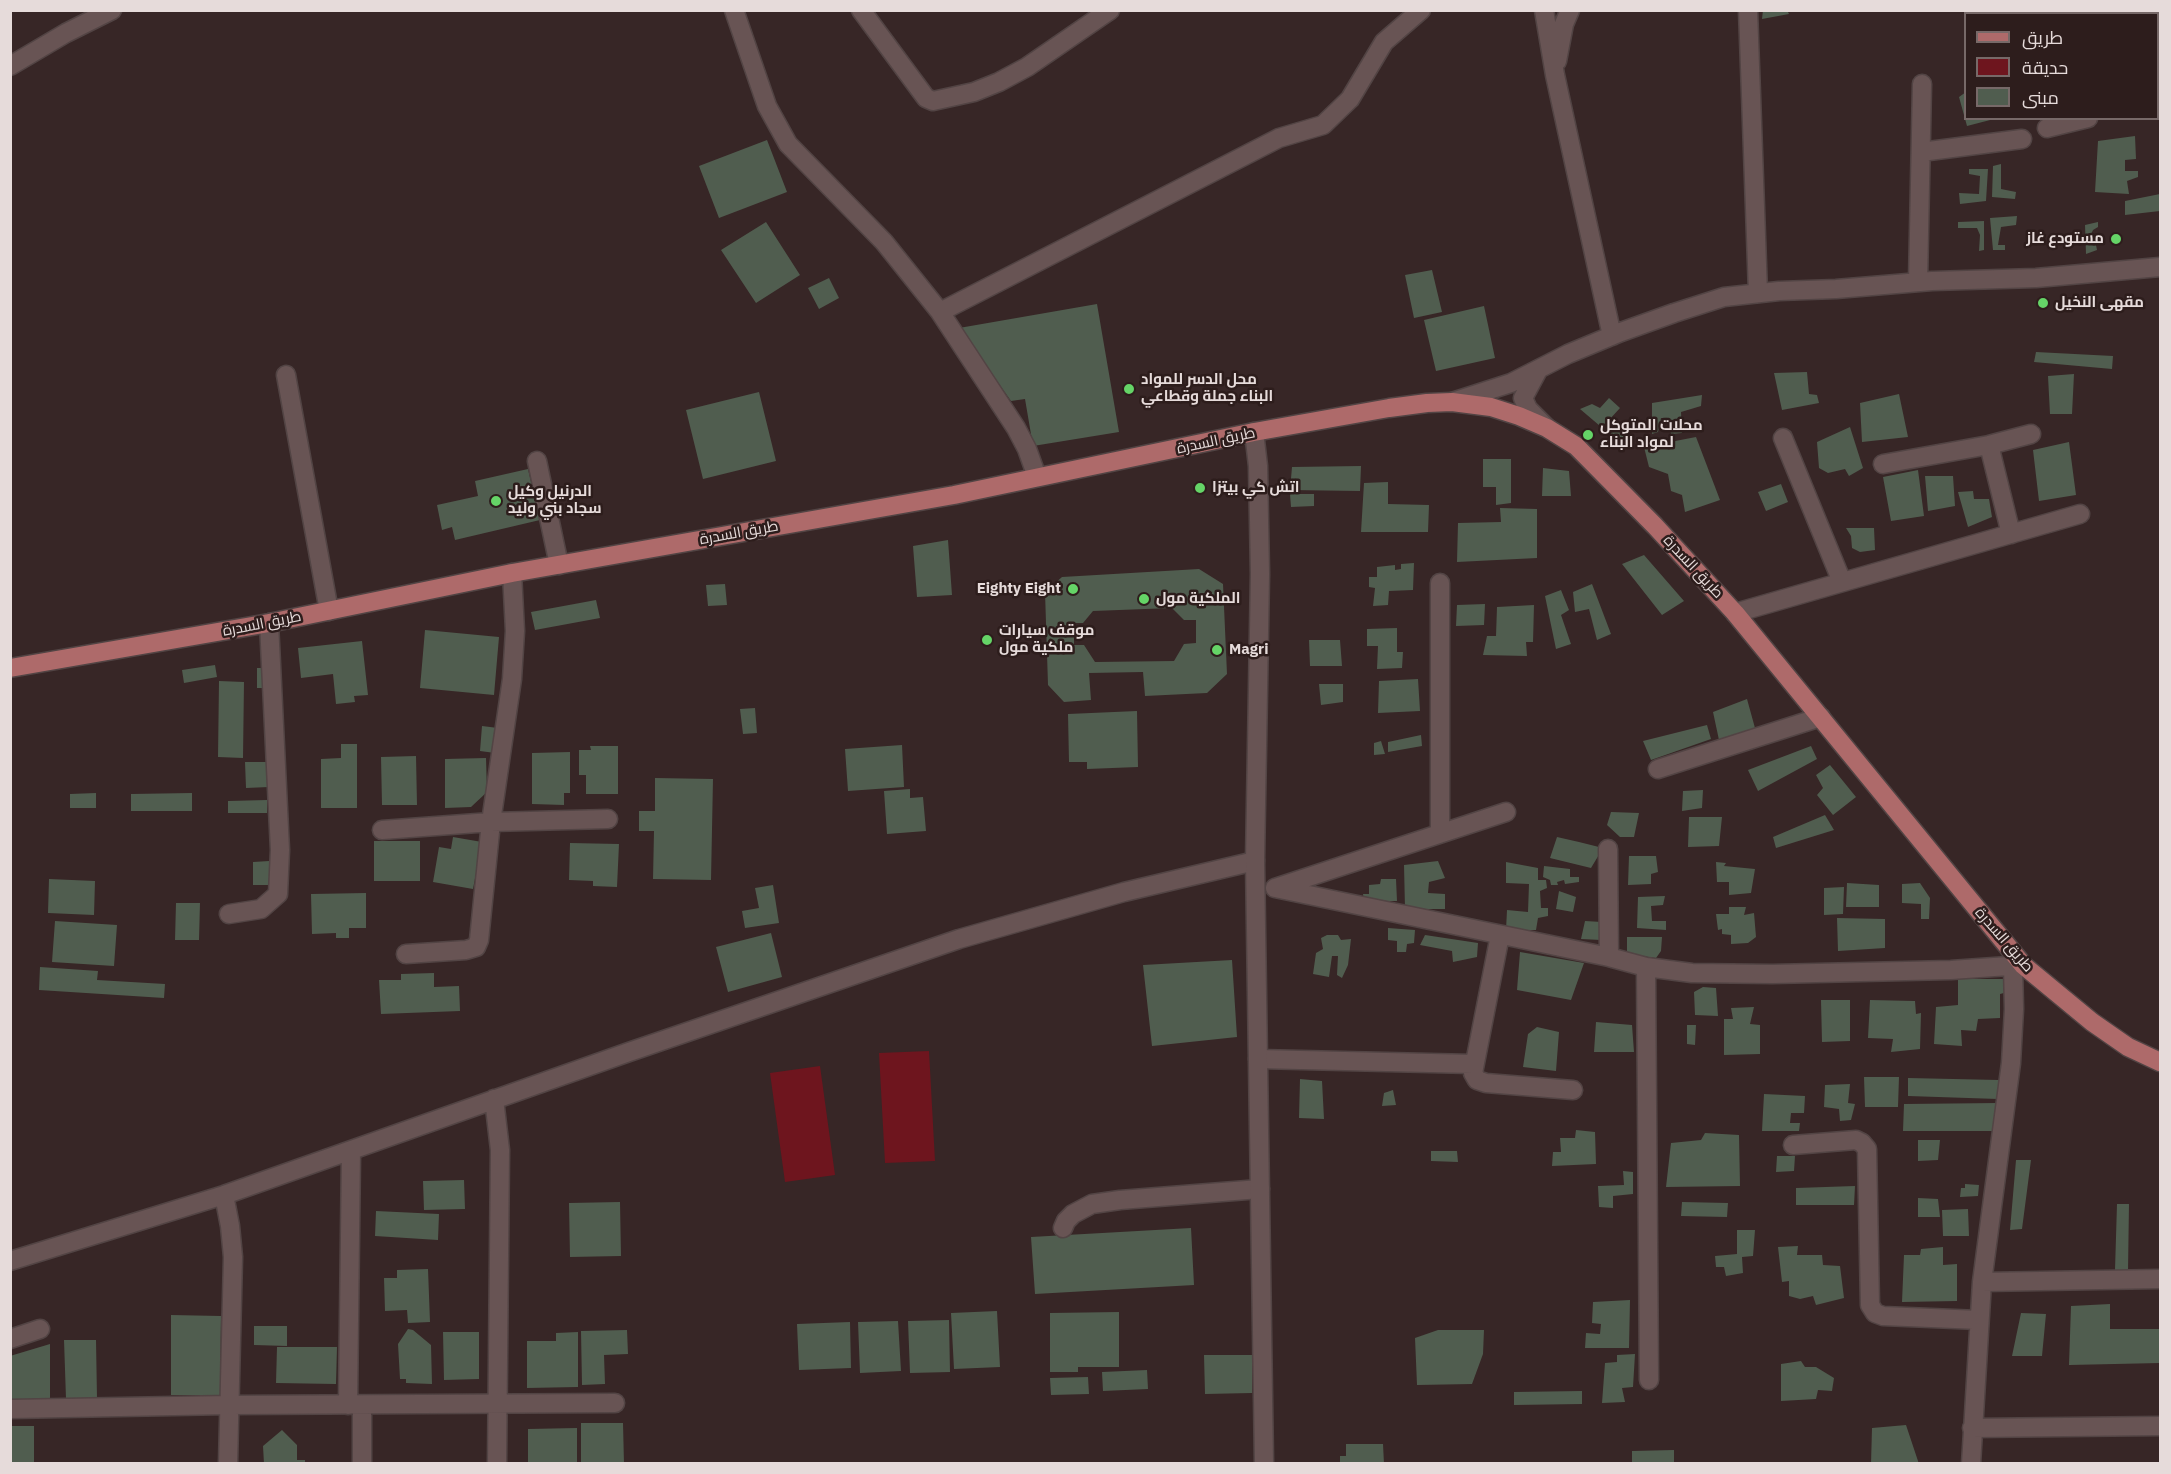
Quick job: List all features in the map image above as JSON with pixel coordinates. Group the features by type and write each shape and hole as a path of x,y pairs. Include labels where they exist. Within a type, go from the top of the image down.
{"main road":[{"name":"طريق السدرة","path":"10,668 269,623 512,573 954,495 1254,432 1389,408 1452,402 1491,407 1547,428 1576,446 1655,526 1735,613 1821,717 2018,966 2128,1047 2160,1062"}],"street":[{"path":"10,66 66,33 112,10"},
{"path":"734,10 766,106 788,144 884,242 940,312 1016,428 1027,449 1037,477"},
{"path":"861,10 926,98 933,101 974,92 999,82 1028,67 1110,10"},
{"path":"940,312 1279,138 1323,125 1350,99 1384,42 1421,10"},
{"path":"1544,10 1555,75 1612,336"},
{"path":"1555,75 1564,24 1570,10"},
{"path":"1748,10 1758,293"},
{"path":"1918,282 1922,84"},
{"path":"2048,128 2080,120"},
{"path":"1920,152 2022,139"},
{"path":"1452,402 1511,383 1568,354 1612,336 1724,297 1918,282 2036,278 2160,267"},
{"path":"1538,370 1523,398 1528,409 1547,428"},
{"path":"286,375 329,610"},
{"path":"1254,432 1258,466 1260,574 1255,861 1264,1464"},
{"path":"1883,464 1989,445 2031,434"},
{"path":"1783,438 1842,582"},
{"path":"1989,445 2011,534"},
{"path":"537,461 559,565"},
{"path":"1735,613 2080,514"},
{"path":"406,954 466,950 476,947 479,940 491,822 514,654 512,573"},
{"path":"1440,583 1440,833"},
{"path":"229,914 261,909 278,894 280,850 269,623"},
{"path":"1658,769 1821,717"},
{"path":"1256,891 1275,888 1506,812"},
{"path":"382,830 491,822 608,819"},
{"path":"1608,849 1609,957"},
{"path":"10,1261 224,1195 494,1099 959,939 1124,892 1255,861"},
{"path":"1275,888 1609,957 1646,967 1692,973 1772,974 1952,970 2018,966 2011,1064 1982,1282 1971,1464"},
{"path":"1500,935 1473,1072 1477,1080 1486,1083 1573,1090"},
{"path":"1646,967 1649,1380"},
{"path":"1258,1059 1473,1064"},
{"path":"494,1099 500,1150 497,1464"},
{"path":"1793,1145 1856,1140 1867,1149 1870,1305 1875,1313 1883,1316 1979,1320"},
{"path":"351,1151 355,1405 362,1464"},
{"path":"1063,1228 1073,1214 1092,1204 1260,1190"},
{"path":"224,1195 233,1257 228,1464"},
{"path":"1982,1282 2160,1279"},
{"path":"10,1339 40,1329"},
{"path":"10,1409 229,1405 615,1403"},
{"path":"1972,1428 2160,1426"}],"green space":[{"path":"929,1051 935,1161 885,1163 879,1053"},
{"path":"820,1066 835,1175 785,1182 770,1073"}],"building":[{"path":"1763,10 1787,10 1789,14 1762,19"},
{"path":"2042,10 2073,10 2073,12 2042,12"},
{"path":"1964,93 1964,115 1959,97"},
{"path":"1965,120 1990,120 1967,126"},
{"path":"2135,136 2136,159 2125,160 2125,171 2138,171 2138,177 2127,181 2129,194 2095,192 2098,141"},
{"path":"767,140 787,192 719,218 699,166"},
{"path":"2001,164 2001,189 2016,192 2015,199 1992,197 1993,166"},
{"path":"1969,169 1988,169 1986,201 1960,204 1959,193 1979,194 1980,176 1969,174"},
{"path":"2160,194 2160,211 2125,215 2125,201"},
{"path":"2017,216 2016,225 2001,227 1998,245 2005,245 2005,250 1993,250 1990,218"},
{"path":"1984,221 1984,250 1979,251 1980,235 1977,228 1958,228 1958,222"},
{"path":"766,222 800,275 756,303 721,250"},
{"path":"2098,222 2098,227 2093,230 2088,241 2095,240 2097,250 2086,254 2085,225"},
{"path":"1432,270 1442,312 1414,318 1405,275"},
{"path":"829,278 839,298 819,309 808,288"},
{"path":"1097,304 1119,432 1033,446 1025,399 1011,401 959,328"},
{"path":"1484,306 1495,358 1436,371 1424,320"},
{"path":"2036,352 2113,356 2112,369 2034,362"},
{"path":"1807,372 1809,394 1817,395 1819,403 1782,410 1774,373"},
{"path":"2074,374 2072,414 2050,414 2048,376"},
{"path":"759,392 776,461 703,479 686,410"},
{"path":"1899,394 1908,437 1862,442 1860,403"},
{"path":"1702,395 1701,406 1681,412 1682,433 1671,434 1668,418 1661,418 1658,432 1652,434 1652,403"},
{"path":"1609,398 1620,408 1609,420 1628,434 1620,443 1580,409 1592,404 1600,408"},
{"path":"1850,427 1863,468 1849,476 1845,469 1828,473 1819,468 1817,442"},
{"path":"1696,437 1720,500 1685,512 1682,495 1671,491 1668,474 1649,467 1644,447"},
{"path":"2069,442 2076,495 2039,501 2033,450"},
{"path":"1483,459 1511,459 1511,503 1496,505 1496,487 1483,487"},
{"path":"1361,466 1360,491 1290,490 1292,467"},
{"path":"1543,468 1569,471 1571,496 1542,496"},
{"name":"الدرنيل وكيل سجاد بني وليد","path":"528,469 540,520 455,540 452,527 442,530 437,505 478,496 475,481"},
{"path":"1918,470 1924,516 1891,521 1883,477"},
{"path":"1925,476 1953,476 1955,506 1928,511"},
{"path":"1388,482 1388,504 1429,505 1428,532 1361,532 1364,483"},
{"path":"1781,484 1788,502 1766,511 1758,492"},
{"path":"1973,491 1974,499 1989,499 1992,517 1968,527 1958,492"},
{"path":"1290,494 1314,494 1314,506 1291,507"},
{"path":"1500,508 1537,509 1537,558 1457,562 1458,523 1501,522"},
{"path":"1846,528 1874,528 1875,550 1860,552 1852,548 1851,536"},
{"path":"948,540 952,595 917,597 913,546"},
{"path":"1644,555 1684,601 1662,615 1622,564"},
{"path":"1414,563 1413,590 1389,591 1388,605 1373,606 1375,588 1369,587 1369,577 1377,577 1377,567 1395,565 1395,570 1401,569 1401,564"},
{"path":"1199,569 1223,584 1227,674 1207,693 1145,696 1143,672 1089,673 1091,700 1064,702 1048,685 1045,592 1062,577","holes":["1172,608 1184,620 1196,620 1196,643 1184,644 1174,661 1095,662 1084,645 1074,645 1074,623 1083,623 1093,611"]},
{"path":"725,584 727,605 708,606 706,585"},
{"path":"1592,584 1611,634 1597,640 1589,609 1575,612 1573,592"},
{"path":"1561,590 1569,610 1561,615 1571,644 1556,649 1545,596"},
{"path":"596,600 600,618 535,630 531,612"},
{"path":"1485,604 1484,625 1456,626 1457,605"},
{"path":"1534,605 1533,642 1526,642 1527,656 1483,655 1487,636 1496,636 1497,607"},
{"path":"1397,628 1397,652 1403,652 1402,668 1377,669 1378,646 1367,646 1367,629"},
{"path":"425,630 499,637 494,695 420,688"},
{"path":"1309,640 1340,640 1342,666 1310,666"},
{"path":"362,641 368,695 354,696 355,702 336,704 333,674 301,678 298,648"},
{"path":"215,665 217,677 184,683 182,670"},
{"path":"257,668 267,668 267,688 257,688"},
{"path":"1418,679 1420,711 1378,713 1379,681"},
{"path":"219,681 244,682 243,758 218,757"},
{"path":"1319,684 1343,684 1343,702 1321,705"},
{"path":"1747,699 1755,728 1719,740 1713,712"},
{"path":"755,708 757,733 743,734 740,709"},
{"path":"1137,711 1138,767 1087,769 1087,762 1069,762 1068,714"},
{"path":"1707,725 1711,739 1651,760 1643,741"},
{"path":"482,726 498,728 495,753 480,751"},
{"path":"1421,735 1422,746 1388,752 1388,742"},
{"path":"1381,741 1385,754 1374,755 1374,743"},
{"path":"341,744 357,744 357,808 321,808 321,759 341,758"},
{"path":"902,745 904,787 848,791 845,749"},
{"path":"590,746 618,746 618,794 586,794 586,775 579,775 579,750 591,750"},
{"path":"1811,746 1817,759 1758,791 1748,770"},
{"path":"570,752 570,793 564,793 564,805 532,804 532,753"},
{"path":"416,756 417,805 382,805 381,757"},
{"path":"486,758 487,792 471,807 445,808 445,759"},
{"path":"245,762 268,762 269,787 246,788"},
{"path":"1830,765 1856,797 1833,815 1817,795 1823,788 1816,775"},
{"path":"655,778 713,779 711,880 653,879 654,831 639,831 639,811 655,811"},
{"path":"910,789 910,798 923,797 926,831 887,834 884,791"},
{"path":"1703,790 1702,808 1682,811 1683,791"},
{"path":"96,793 96,808 70,808 70,794"},
{"path":"192,793 192,811 131,811 131,794"},
{"path":"267,800 267,813 228,813 228,801"},
{"path":"1611,812 1639,813 1634,837 1620,837 1607,825"},
{"path":"1825,815 1834,830 1776,848 1773,837"},
{"path":"1689,817 1722,817 1719,846 1688,847"},
{"path":"453,837 482,842 473,889 433,882 439,847 451,849"},
{"path":"1557,837 1603,848 1591,868 1550,858"},
{"path":"374,841 420,841 420,881 374,881"},
{"path":"570,843 619,844 617,887 593,886 593,881 569,880"},
{"path":"1629,856 1656,856 1658,872 1651,874 1651,884 1628,885"},
{"path":"269,861 270,885 253,885 253,862"},
{"path":"1438,861 1445,878 1429,882 1428,893 1445,894 1445,909 1405,909 1404,865"},
{"path":"1506,862 1538,868 1538,880 1546,880 1547,888 1540,891 1541,908 1548,908 1548,916 1538,918 1536,930 1506,930 1507,910 1528,912 1529,884 1506,883"},
{"path":"1716,862 1726,863 1724,866 1755,869 1751,893 1729,895 1729,882 1717,882"},
{"path":"1544,866 1570,869 1570,877 1579,877 1579,882 1565,884 1564,880 1557,882 1558,885 1551,885 1550,880 1543,877"},
{"path":"49,879 95,881 94,915 48,913"},
{"path":"1381,879 1396,879 1397,901 1364,901 1363,894 1369,894 1369,885 1380,884"},
{"path":"1847,883 1879,885 1879,907 1846,907"},
{"path":"1920,883 1930,898 1929,919 1921,919 1921,904 1902,903 1902,884"},
{"path":"773,885 779,923 745,928 742,911 759,908 755,888"},
{"path":"1844,887 1843,914 1824,915 1824,888"},
{"path":"1559,891 1576,897 1573,912 1556,909"},
{"path":"366,893 366,928 349,928 349,938 336,938 336,933 312,934 311,894"},
{"path":"1665,896 1663,905 1651,906 1652,921 1666,921 1666,930 1637,928 1638,897"},
{"path":"176,903 200,903 199,940 175,940"},
{"path":"1729,907 1746,907 1744,915 1754,913 1756,937 1748,943 1731,944 1731,935 1722,934 1722,929 1718,930 1716,914 1729,914"},
{"path":"1837,918 1885,919 1885,948 1838,951"},
{"path":"55,921 117,925 114,966 52,962"},
{"path":"1585,921 1602,922 1601,940 1581,939"},
{"path":"1388,928 1415,930 1414,943 1407,944 1406,952 1397,952 1397,941 1388,940"},
{"path":"771,933 782,977 728,992 716,947"},
{"path":"1327,935 1338,935 1341,940 1351,939 1348,965 1342,978 1337,975 1338,956 1332,956 1329,977 1313,974 1316,953 1323,949 1321,938"},
{"path":"1425,935 1478,943 1477,957 1453,962 1452,951 1420,945"},
{"path":"1627,937 1662,937 1661,951 1656,958 1627,954"},
{"path":"1520,952 1584,963 1571,1000 1517,990"},
{"path":"1232,960 1237,1037 1152,1046 1143,965"},
{"path":"40,967 98,971 97,980 165,984 164,998 39,990"},
{"path":"434,973 434,987 459,986 460,1011 381,1014 379,980 401,980 401,974"},
{"path":"1958,979 2004,979 2004,993 2000,994 2000,1018 1978,1019 1976,1031 1961,1030 1962,1046 1934,1044 1936,1007 1958,1005"},
{"path":"1703,987 1716,988 1718,1016 1695,1015 1694,992"},
{"path":"1821,1000 1850,1000 1850,1041 1822,1042"},
{"path":"1870,1000 1915,1001 1916,1014 1921,1013 1920,1049 1891,1052 1893,1039 1868,1038"},
{"path":"1754,1007 1750,1024 1760,1025 1760,1054 1724,1055 1724,1019 1733,1019 1731,1008"},
{"path":"1596,1022 1632,1025 1634,1052 1594,1052"},
{"path":"1687,1025 1696,1025 1695,1045 1687,1044"},
{"path":"1537,1027 1559,1032 1556,1071 1523,1067 1528,1034"},
{"path":"1864,1077 1899,1077 1898,1107 1865,1107"},
{"path":"1908,1078 1999,1080 1998,1099 1908,1096"},
{"path":"1300,1079 1322,1081 1324,1119 1299,1118"},
{"path":"1850,1084 1848,1103 1855,1104 1851,1120 1840,1121 1839,1109 1824,1107 1825,1085"},
{"path":"1393,1090 1396,1105 1382,1106 1384,1093"},
{"path":"1764,1094 1805,1096 1804,1113 1791,1113 1790,1123 1800,1123 1799,1131 1762,1131"},
{"path":"1999,1103 1996,1131 1903,1131 1904,1104"},
{"path":"1576,1130 1595,1132 1596,1164 1552,1166 1553,1152 1561,1152 1560,1138 1575,1138"},
{"path":"1705,1133 1739,1135 1740,1186 1666,1187 1671,1143 1701,1140"},
{"path":"1918,1140 1940,1140 1938,1160 1918,1161"},
{"path":"1431,1151 1457,1151 1458,1162 1431,1161"},
{"path":"1777,1156 1795,1156 1794,1171 1776,1172"},
{"path":"2016,1160 2031,1160 2022,1229 2010,1230"},
{"path":"1623,1171 1633,1172 1633,1194 1613,1196 1613,1208 1599,1207 1598,1186 1624,1185"},
{"path":"464,1180 465,1209 424,1210 423,1181"},
{"path":"1965,1184 1979,1185 1978,1196 1960,1197 1961,1188 1965,1188"},
{"path":"1855,1186 1854,1205 1796,1205 1796,1188"},
{"path":"1918,1198 1938,1199 1940,1217 1918,1217"},
{"path":"620,1202 621,1256 570,1257 569,1203"},
{"path":"1682,1202 1728,1203 1727,1217 1681,1216"},
{"path":"2117,1204 2129,1204 2128,1271 2115,1270"},
{"path":"1968,1209 1969,1236 1943,1236 1942,1210"},
{"path":"376,1211 439,1214 438,1240 375,1236"},
{"path":"1191,1228 1194,1285 1035,1294 1031,1237"},
{"path":"1737,1230 1755,1230 1753,1256 1742,1257 1743,1273 1726,1276 1724,1267 1716,1267 1715,1256 1737,1254"},
{"path":"1798,1246 1797,1255 1822,1255 1823,1265 1840,1266 1844,1298 1816,1305 1813,1296 1800,1299 1789,1296 1789,1281 1782,1282 1778,1247"},
{"path":"1943,1247 1943,1265 1957,1264 1957,1301 1902,1302 1904,1255 1920,1255 1921,1249"},
{"path":"428,1269 430,1322 408,1323 407,1310 385,1311 384,1278 397,1278 397,1270"},
{"path":"1630,1300 1629,1348 1585,1348 1586,1333 1600,1334 1601,1324 1592,1323 1593,1302"},
{"path":"2110,1304 2110,1329 2160,1329 2160,1363 2069,1365 2071,1306"},
{"path":"997,1311 1000,1367 954,1369 951,1313"},
{"path":"1119,1312 1119,1367 1078,1367 1078,1372 1050,1372 1050,1313"},
{"path":"2021,1313 2046,1314 2042,1356 2012,1356"},
{"path":"171,1315 221,1316 220,1395 171,1395"},
{"path":"949,1320 950,1372 910,1373 908,1321"},
{"path":"898,1321 901,1371 860,1373 858,1322"},
{"path":"850,1322 851,1368 799,1370 797,1324"},
{"path":"254,1326 287,1326 287,1346 254,1345"},
{"path":"408,1329 413,1330 431,1345 432,1384 406,1383 406,1379 400,1379 398,1344"},
{"path":"627,1330 628,1354 604,1355 605,1384 582,1385 581,1331"},
{"path":"1438,1330 1484,1330 1483,1354 1472,1384 1417,1385 1415,1338"},
{"path":"443,1332 479,1332 479,1379 444,1380"},
{"path":"578,1332 578,1387 527,1388 527,1341 556,1341 556,1333"},
{"path":"64,1340 96,1340 97,1398 66,1399"},
{"path":"50,1344 50,1401 10,1401 10,1356"},
{"path":"277,1347 337,1347 336,1384 276,1383"},
{"path":"1635,1354 1633,1387 1622,1388 1625,1402 1602,1403 1605,1363 1617,1362 1617,1355"},
{"path":"1204,1355 1252,1355 1252,1393 1205,1394"},
{"path":"1801,1361 1805,1367 1816,1367 1834,1378 1832,1391 1818,1390 1816,1399 1781,1401 1781,1364"},
{"path":"1147,1370 1148,1389 1103,1391 1102,1372"},
{"path":"1088,1377 1089,1394 1051,1395 1050,1378"},
{"path":"1582,1391 1582,1404 1514,1405 1514,1392"},
{"path":"581,1423 623,1423 624,1464 581,1464"},
{"path":"1906,1425 1919,1464 1871,1464 1872,1428"},
{"path":"12,1426 34,1426 34,1464 10,1464"},
{"path":"577,1428 577,1464 528,1464 528,1429"},
{"path":"282,1430 297,1445 297,1460 305,1460 305,1464 264,1464 263,1446"},
{"path":"1346,1444 1383,1444 1384,1464 1340,1464 1340,1456 1346,1456"},
{"path":"1674,1450 1674,1464 1632,1464 1632,1451"}],"place":[{"name":"مستودع غاز","path":"2116,239"},
{"name":"مقهى النخيل","path":"2043,303"},
{"name":"محل الدسر للمواد البناء جملة وقطاعي","path":"1129,389"},
{"name":"محلات المتوكل لمواد البناء","path":"1588,435"},
{"name":"اتش كي بيتزا","path":"1200,488"},
{"name":"الدرنيل وكيل سجاد بني وليد","path":"496,501"},
{"name":"Eighty Eight","path":"1073,589"},
{"name":"الملكية مول","path":"1144,599"},
{"name":"موقف سيارات ملكية مول","path":"987,640"},
{"name":"Magri","path":"1217,650"}]}
